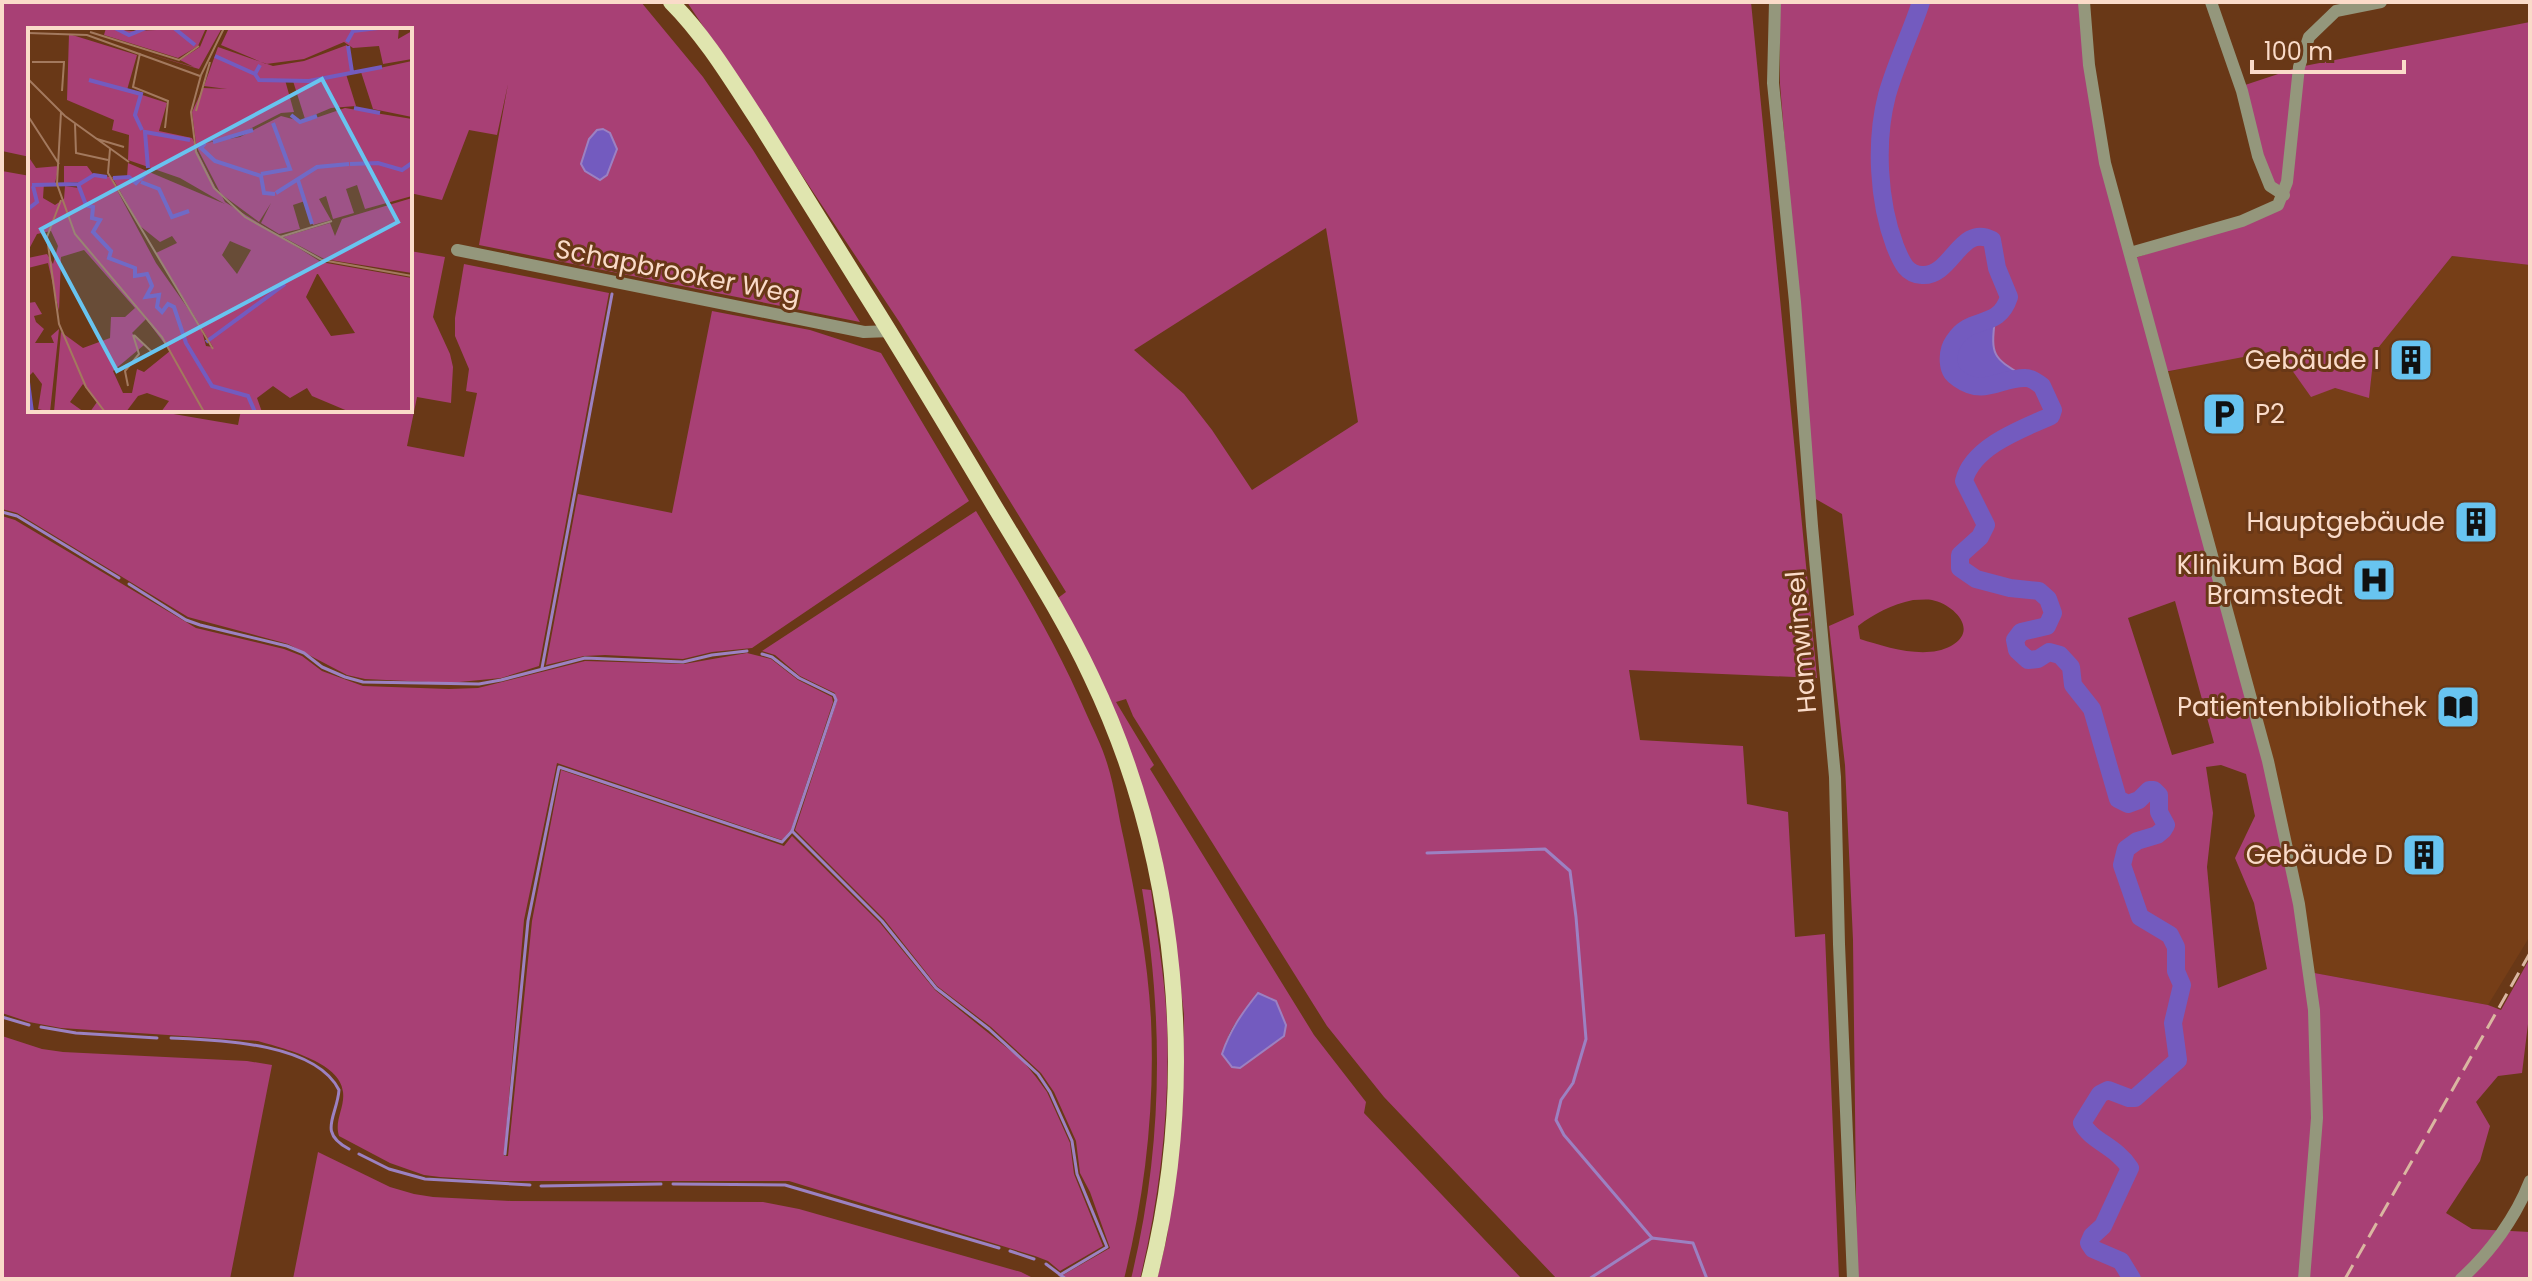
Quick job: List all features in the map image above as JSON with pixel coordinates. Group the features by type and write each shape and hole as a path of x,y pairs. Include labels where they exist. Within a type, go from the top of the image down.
{"main road":[{"path":"671,2 724,67 891,331 1054,605 1092,677 1124,756 1143,814 1165,922 1175,1019 1173,1125 1158,1245 1149,1279"}],"street":[{"name":"Hamwinsel","path":"1775,2 1773,83 1795,302 1835,777 1853,1279"},
{"path":"2084,2 2089,65 2105,163 2268,761 2299,904 2314,1010 2317,1118 2304,1279"},
{"path":"2211,2 2242,91 2258,156 2270,186 2284,195"},
{"path":"2130,253 2254,216 2278,205 2287,182 2299,67 2309,37 2336,11 2381,2"},
{"name":"Schapbrooker Weg","path":"457,250 864,332 891,331"},
{"path":"2461,1279 2490,1247 2522,1203 2530,1181"}],"shaded area":[{"path":"2,2 641,2 703,77 753,150 860,322 479,245 508,84 497,135 469,130 442,200 412,193 412,28 28,28 28,157 2,151"},
{"path":"687,2 1751,2 1817,678 1629,670 1640,740 1743,746 1747,804 1788,812 1795,937 1825,934 1839,1279 1557,1279 1384,1097 1327,1026 1133,716 1126,699 1116,702 1154,765 1150,769 1314,1035 1366,1102 1364,1113 1522,1279 1157,1279 1167,1237 1182,1119 1184,1014 1162,860 1140,783 1058,598 1066,592 900,323","holes":["1326,228 1358,422 1252,490 1184,394 1134,350","1276,1001 1286,1025 1284,1036 1240,1068 1232,1066 1222,1054 1235,1024 1246,1014"]},
{"path":"1780,2 2084,2 2105,163 2135,258 2282,208 2260,155 2245,85 2299,67 2530,22 2530,265 2452,256 2374,353 2369,398 2335,388 2311,397 2275,351 2164,372 2237,644 2309,972 2501,1010 2530,958 2530,1021 2522,1073 2498,1076 2476,1102 2490,1126 2480,1161 2446,1213 2472,1229 2530,1232 2530,1279 1857,1279 1853,940 1845,765 1829,626 1854,615 1842,514 1814,498 1780,84","holes":["1913,600 1940,602 1955,612 1963,625 1959,640 1941,650 1918,652 1860,639 1858,626 1884,610","2175,601 2214,743 2172,755 2128,618","2221,765 2246,774 2255,816 2235,858 2254,903 2267,969 2218,988 2207,867 2213,813 2206,767"]},
{"path":"597,130 610,133 617,149 607,175 600,180 585,171 581,164 589,139"},
{"path":"2,171 28,176 28,412 162,412 238,425 241,412 412,412 412,251 445,257 433,317 453,367 451,403 417,397 407,446 464,457 477,393 466,391 469,369 455,336 464,264 609,293 539,666 501,678 449,683 365,679 347,675 288,644 188,617 17,513 2,509"},
{"name":"Klinikum Bad Bramstedt","path":"2452,256 2530,265 2530,936 2488,1005 2309,972 2163,373 2275,351 2311,396 2334,388 2369,397 2374,353"},
{"path":"712,311 810,330 881,353 969,501 752,648 683,659 584,656 546,665 578,494 672,513"},
{"path":"1995,319 1993,342 1997,356 2027,378 1982,388 1965,383 1949,363 1950,347 1968,328"},
{"path":"976,511 1049,635 1100,744 1112,782 1133,885 1144,952 1152,1053 1150,1118 1143,1183 1124,1279 1068,1279 1063,1275 1110,1248 1080,1173 1076,1141 1054,1092 1041,1073 991,1027 937,986 884,919 795,830 837,701 835,693 800,676 775,655 762,651"},
{"path":"2,516 15,520 196,628 284,649 302,656 322,671 363,686 478,688 585,661 684,664 747,653 771,659 798,680 832,697 833,702 791,830 782,840 557,763 524,920 504,1156 508,1156 532,921 561,770 784,846 792,836 880,923 935,990 1022,1060 1036,1077 1047,1092 1070,1143 1074,1174 1103,1246 1060,1271 1048,1261 1035,1256 789,1181 505,1181 424,1175 390,1163 339,1136 343,1098 340,1081 322,1065 295,1052 258,1041 61,1028 2,1013"},
{"path":"1142,889 1151,890 1163,973 1167,1088 1153,1216 1140,1279 1131,1279 1149,1182 1157,1085 1154,988"},
{"path":"1258,993 1276,1001 1286,1025 1284,1036 1240,1068 1232,1067 1222,1054 1237,1022"},
{"path":"2,1036 42,1049 63,1052 247,1061 272,1065 230,1279 2,1279"},
{"path":"318,1152 390,1187 433,1197 511,1201 763,1202 799,1209 1021,1272 1035,1279 293,1279"}],"waterway":[{"path":"1921,2 1883,113 1880,171 1889,228 1904,265 1911,272 1922,275 1941,268 1972,239 1981,237 1992,240 1997,268 2009,297 1998,314 1968,328 1954,341 1949,355 1950,369 1959,379 1976,386 2017,378 2030,379 2042,386 2053,410 2051,416 2012,433 1987,449 1969,469 1964,481 1986,525 1980,537 1960,555 1960,568 1976,579 2010,588 2039,591 2048,599 2053,613 2047,626 2021,632 2015,640 2017,650 2028,660 2038,659 2049,652 2060,655 2071,667 2073,685 2092,709 2118,799 2128,804 2154,790 2159,795 2159,812 2166,825 2157,835 2137,841 2126,849 2122,865 2140,917 2170,935 2176,947 2176,971 2182,985 2173,1023 2178,1060 2135,1098 2108,1090 2100,1094 2082,1123 2091,1135 2118,1154 2130,1168 2103,1226 2089,1243 2093,1249 2121,1261 2132,1279"},
{"path":"542,668 612,294"},
{"path":"2,512 17,516 119,578"},
{"path":"129,584 186,620 287,646 304,653 322,667 363,682 479,684 585,658 683,662 747,651"},
{"path":"762,654 772,657 799,678 834,695 836,700 792,831 882,921 936,988 989,1029 1038,1074 1050,1092 1072,1141 1077,1174 1107,1247 1060,1275"},
{"path":"505,1154 528,921 559,767 782,842 792,831"},
{"path":"1427,853 1545,849 1570,871 1586,1039 1573,1083 1561,1100 1556,1120 1564,1135 1652,1238"},
{"path":"2,1017 29,1025"},
{"path":"41,1027 76,1033 157,1038"},
{"path":"171,1038 263,1047 309,1062 327,1074 339,1090 331,1130 339,1143 349,1149"},
{"path":"359,1154 389,1169 425,1179 530,1185"},
{"path":"541,1186 661,1184"},
{"path":"673,1184 785,1185 999,1248"},
{"path":"1589,1279 1652,1238 1693,1243 1707,1279"},
{"path":"1010,1251 1034,1259"},
{"path":"1046,1264 1066,1279"}],"railway":[{"path":"2345,1279 2530,953"}],"place":[{"name":"Gebäude I","path":"2411,360"},
{"name":"P2","path":"2224,414"},
{"name":"Hauptgebäude","path":"2476,522"},
{"name":"Klinikum Bad Bramstedt","path":"2374,580"},
{"name":"Patientenbibliothek","path":"2458,707"},
{"name":"Gebäude D","path":"2424,855"}]}
